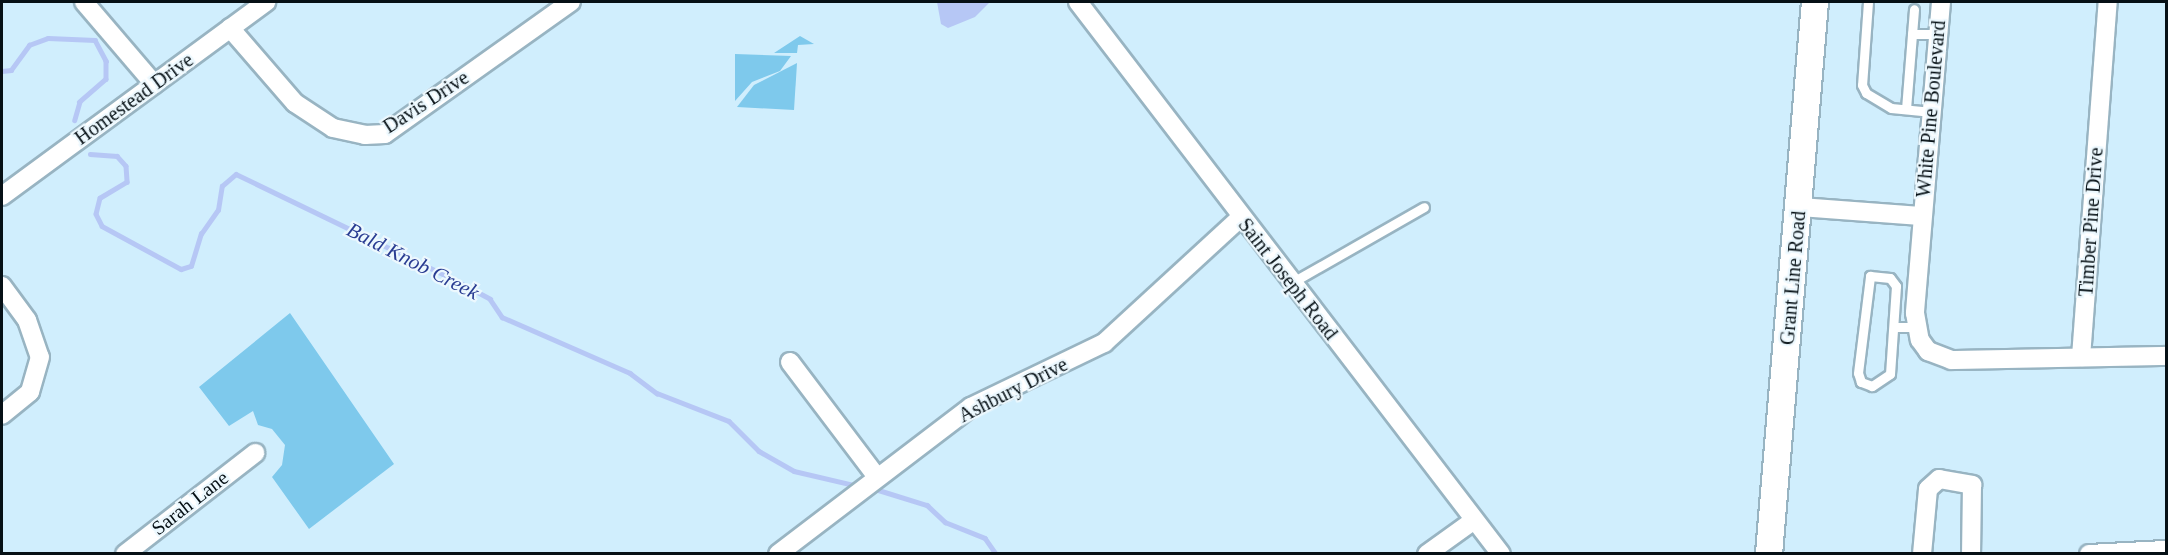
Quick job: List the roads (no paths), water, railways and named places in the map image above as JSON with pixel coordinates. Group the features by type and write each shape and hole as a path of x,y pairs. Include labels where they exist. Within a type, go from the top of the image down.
{"main road":[{"name":"Grant Line Road","path":"1769,554 1815,2"}],"street":[{"path":"84,2 154,84"},
{"name":"Homestead Drive","path":"2,196 266,2"},
{"name":"Davis Drive","path":"230,28 295,104 333,128 365,135 386,134 571,2"},
{"name":"Saint Joseph Road","path":"1078,2 1291,283 1501,554"},
{"name":"White Pine Boulevard","path":"1916,327 1922,216 1941,2"},
{"name":"Timber Pine Drive","path":"2081,357 2108,2"},
{"name":"White Pine Boulevard","path":"1799,207 1922,216"},
{"name":"Ashbury Drive","path":"778,553 971,407 1104,343 1241,217"},
{"path":"2,286 27,320 40,357 30,392 2,415"},
{"path":"1916,327 1928,351 1951,360 2166,356"},
{"path":"790,362 876,478"},
{"name":"Sarah Lane","path":"125,554 255,453"},
{"path":"1922,554 1928,489 1939,478 1972,485 1971,554"},
{"path":"1427,554 1473,520"},
{"path":"2090,554 2166,550"}],"lane":[{"path":"1868,2 1862,85 1866,93 1891,108 1932,112"},
{"path":"1906,109 1914,9"},
{"path":"1912,34 1938,34"},
{"path":"1291,283 1424,207"},
{"path":"1870,276 1890,278 1896,286 1894,327 1888,379 1872,386 1861,382 1870,276"},
{"path":"1894,327 1916,327"}],"waterway":[{"name":"Bald Knob Creek","path":"2,71 11,70 29,45 48,38 95,40 106,61 106,79 80,102 75,120"},
{"name":"Bald Knob Creek","path":"90,154 117,156 126,166 127,182 100,198 96,214 102,226 181,269 191,266 201,234 218,210 222,186 236,174 455,280 490,299 502,317 630,373 657,393 729,421 759,451 794,471 858,486"},
{"name":"Bald Knob Creek","path":"872,488 927,505 945,522 985,538 996,554"}]}
